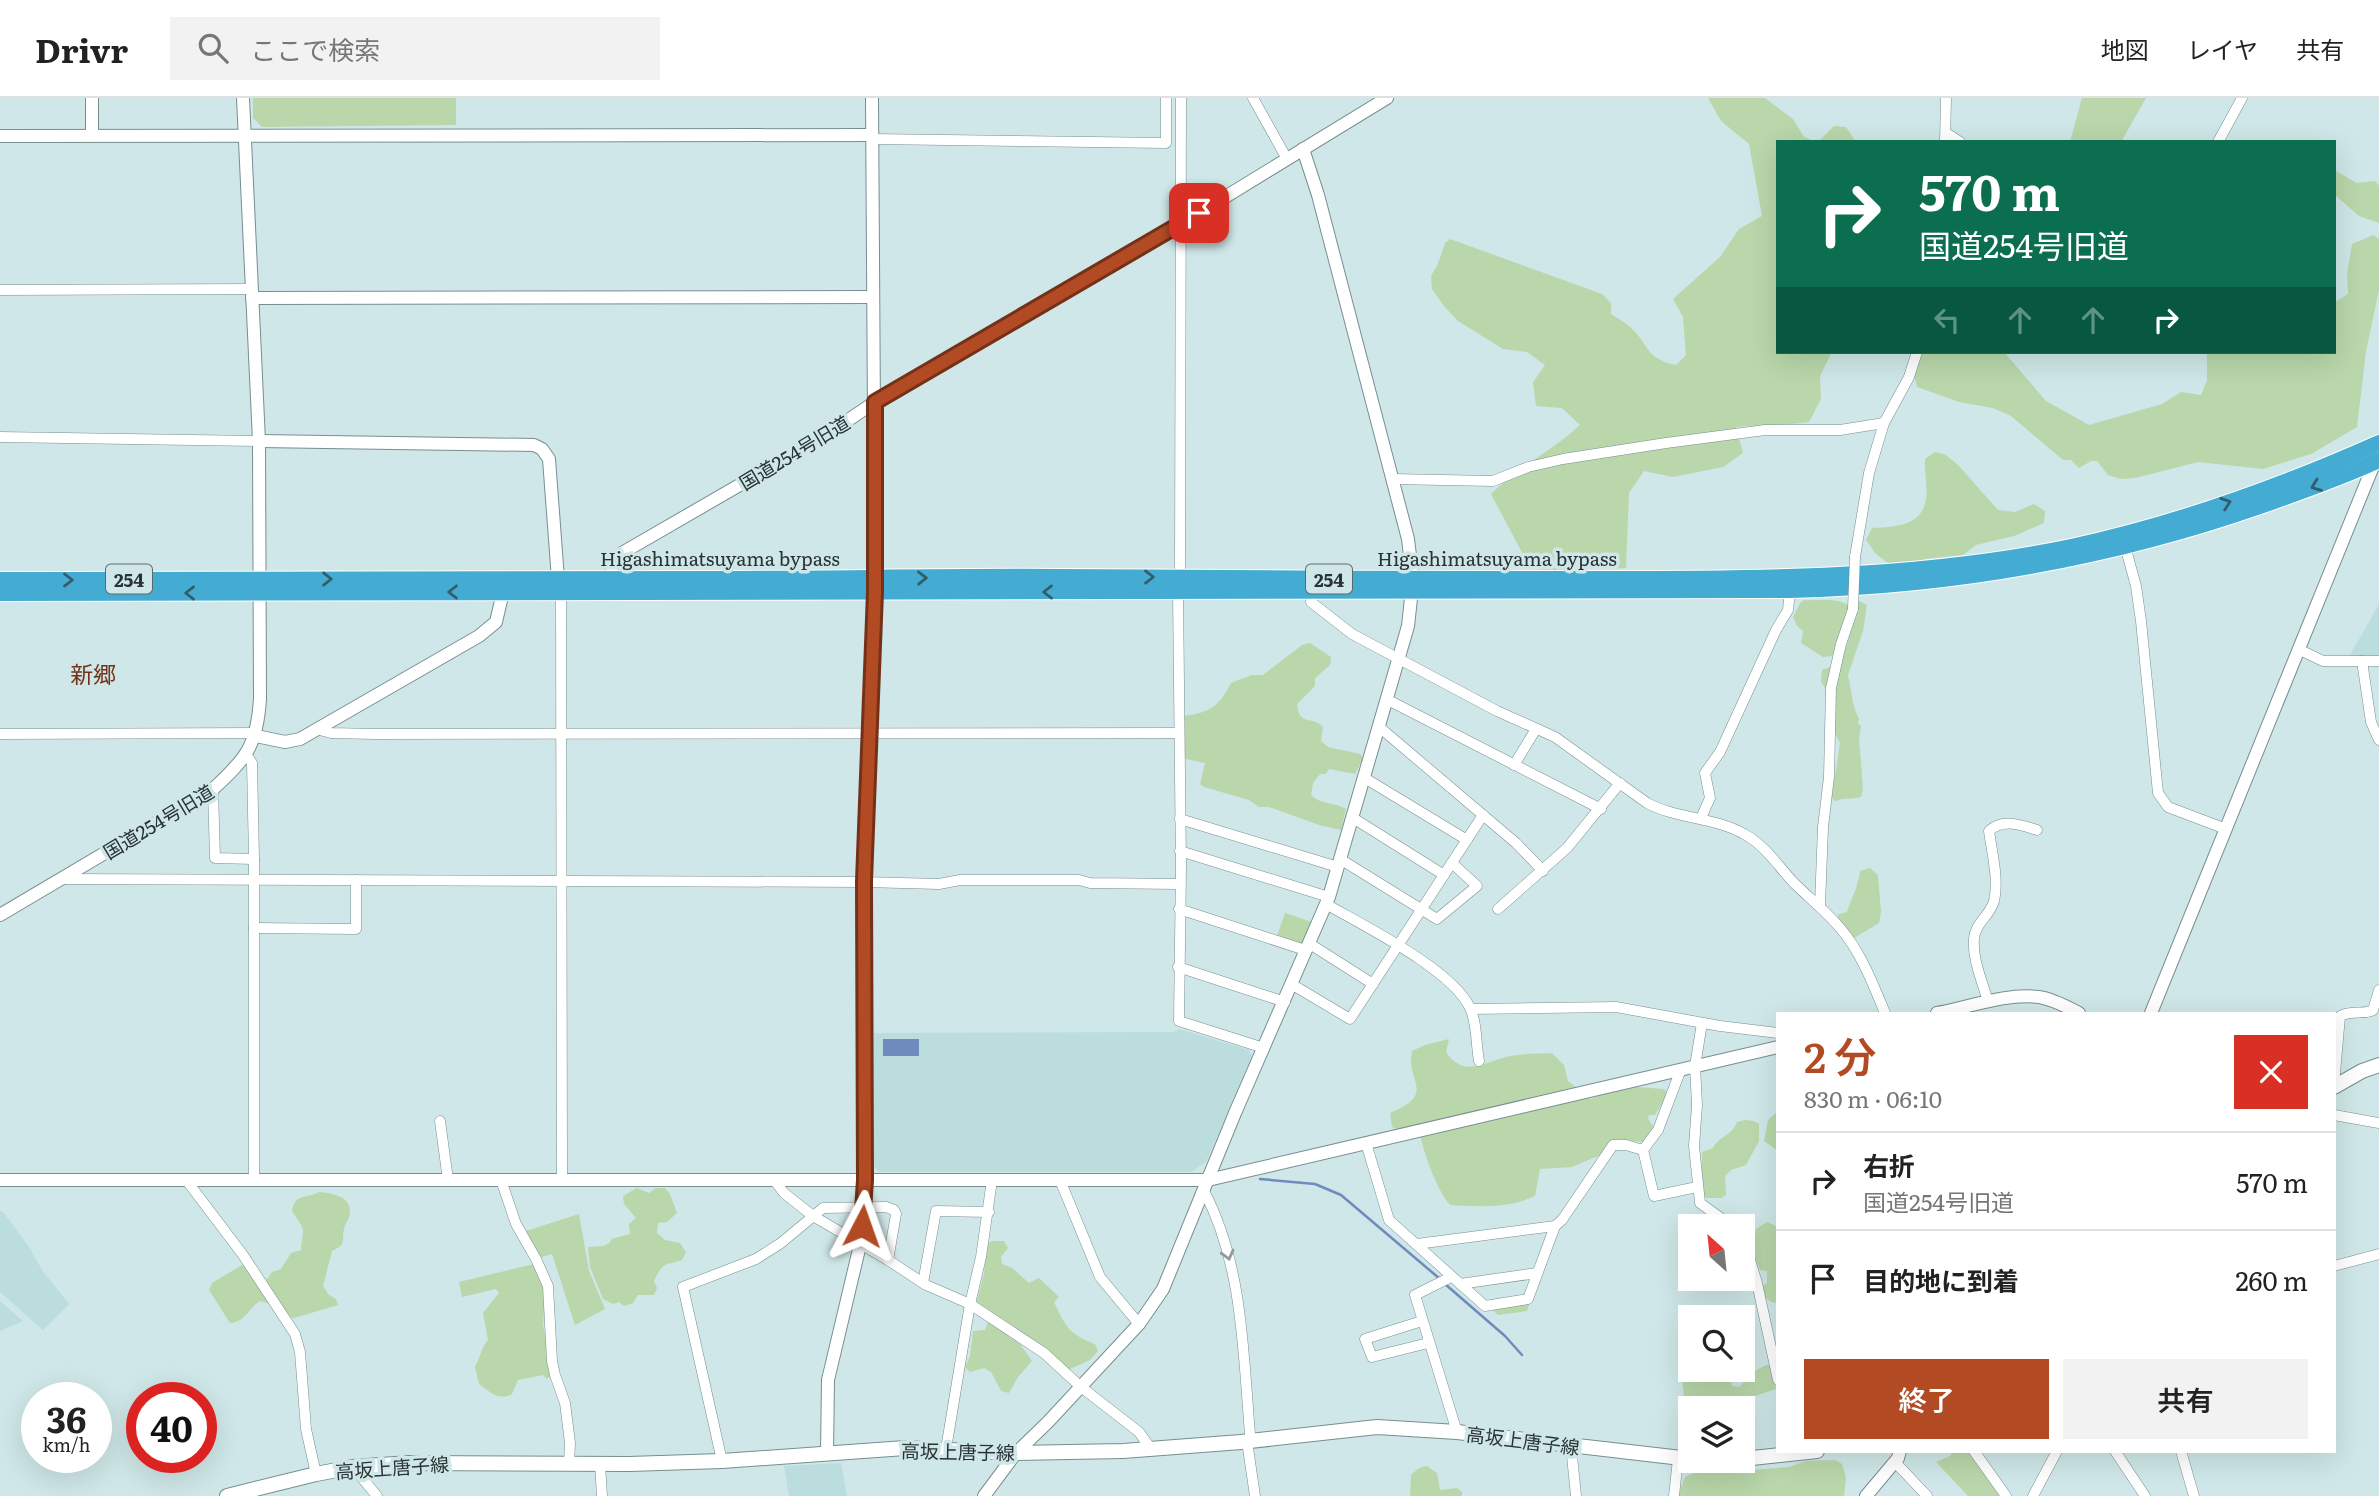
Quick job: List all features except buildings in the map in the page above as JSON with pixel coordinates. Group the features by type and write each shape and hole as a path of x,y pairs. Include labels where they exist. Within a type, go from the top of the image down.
{"highway":[{"name":"Higashimatsuyama bypass","path":"1179,585 1312,591 1413,586 1789,578 1923,570 2066,548 2174,521 2295,480 2379,443"},
{"name":"Higashimatsuyama bypass","path":"258,586 1179,585 1790,590 1941,581 2057,562 2172,535 2311,489 2377,458"},
{"name":"254","path":"0,580 258,586"},
{"name":"Higashimatsuyama bypass","path":"258,586 503,593 612,580 875,586"},
{"name":"254","path":"0,593 258,586"}],"main road":[{"path":"2336,1085 2379,1065"},
{"name":"高坂上唐子線","path":"227,1496 353,1467 409,1463 600,1464 722,1461 905,1448 1077,1453 1249,1441 1377,1427 1457,1432 1678,1458"},
{"path":"1755,1457 1787,1453"}],"street":[{"path":"92,98 92,135"},
{"path":"243,98 259,441 260,699 256,735"},
{"path":"827,1453 828,1380 860,1245 865,1207 864,881 875,586 872,98"},
{"path":"0,136 873,137 1166,143 1166,98"},
{"path":"1181,98 1179,1021 1264,1048"},
{"path":"1253,98 1287,159"},
{"name":"国道254号旧道","path":"612,580 612,567 622,553 1181,224 1387,98"},
{"path":"1946,98 1946,137"},
{"path":"2219,140 2242,98"},
{"path":"984,1496 1016,1453 1139,1324 1163,1289 1328,901 1408,626 1413,586 1408,539 1318,195 1303,149"},
{"path":"0,290 873,297"},
{"path":"1820,905 1823,827 1829,777 1831,688 1841,644 1853,609 1855,557 1869,473 1884,423 1909,377 1916,354"},
{"path":"1392,479 1493,481 1528,467 1563,459 1666,443 1765,430 1840,430 1884,423"},
{"path":"0,437 534,445 542,449 549,458 559,585 562,1181"},
{"path":"2151,1012 2377,458"},
{"path":"2125,546 2136,586 2141,621 2158,793 2168,807 2226,829"},
{"path":"1702,818 1710,798 1705,773 1720,752 1776,630 1788,610 1790,590"},
{"path":"1312,591 1311,602 1352,634 1573,748 1661,810 1702,818 1745,834 1759,844 1842,930 1857,953 1885,1012"},
{"path":"0,734 256,735 274,741 293,741 479,636 496,622 503,593"},
{"path":"2298,649 2323,661 2379,662"},
{"path":"2362,661 2371,722 2379,740"},
{"path":"1385,699 1601,810"},
{"path":"1378,726 1516,843 1543,871"},
{"path":"316,729 331,733 375,734 1178,733"},
{"path":"1514,765 1536,729"},
{"name":"国道254号旧道","path":"0,915 214,789 235,769 256,735"},
{"path":"246,754 252,763 254,859 254,1181"},
{"path":"1363,777 1467,840"},
{"path":"1498,909 1543,871 1601,810 1620,783"},
{"path":"214,789 215,858 254,859"},
{"path":"1293,985 1350,1019 1483,815"},
{"path":"1353,818 1444,876"},
{"path":"1180,819 1339,863 1437,919 1477,887 1452,863"},
{"path":"1988,1002 1974,947 1974,936 1993,902 1995,881 1989,831 1997,825 2008,824 2037,830"},
{"path":"1180,851 1328,901 1450,983 1471,1009 1479,1061"},
{"path":"62,880 864,881 939,884 960,880 1079,880 1090,883 1180,884"},
{"path":"254,929 356,929 356,880"},
{"path":"1178,909 1308,947 1373,984"},
{"path":"1178,967 1285,1002"},
{"path":"2336,1063 2340,1016 2354,1011 2369,1013 2373,1010 2379,990"},
{"path":"1942,1012 2012,997 2048,999 2077,1012"},
{"path":"1471,1009 1616,1007 1702,1023 1776,1033"},
{"path":"1702,1023 1695,1066 1697,1105 1694,1146 1700,1203 1715,1214"},
{"path":"0,1180 1060,1180 1206,1185 1366,1143 1776,1047"},
{"path":"1643,1150 1658,1130 1681,1069"},
{"path":"2336,1115 2379,1123"},
{"path":"440,1121 447,1180"},
{"path":"1366,1143 1389,1220 1485,1306 1528,1299 1555,1226 1562,1220 1614,1145 1643,1150"},
{"path":"1643,1150 1654,1196 1697,1187"},
{"path":"501,1180 516,1224 548,1286 552,1361 565,1402 570,1443 569,1464"},
{"path":"774,1180 813,1216 923,1283 970,1304 1044,1353 1081,1387 1139,1432 1151,1449"},
{"path":"946,1449 970,1304 989,1212 992,1180"},
{"path":"1060,1180 1100,1277 1139,1324"},
{"path":"187,1181 243,1255 295,1334 300,1352 306,1429 316,1474"},
{"path":"1206,1185 1237,1290 1255,1496"},
{"path":"722,1461 683,1287 756,1259 781,1243 823,1208 865,1207 894,1210 888,1260"},
{"path":"923,1283 936,1211 989,1212"},
{"path":"1417,1244 1555,1226"},
{"path":"2336,1265 2379,1254"},
{"path":"1460,1284 1537,1273"},
{"path":"1755,1276 1776,1364"},
{"path":"1451,1277 1415,1295 1457,1432"},
{"path":"1422,1321 1365,1339 1372,1357 1428,1343"},
{"path":"1572,1446 1576,1496"},
{"path":"1976,1453 2006,1496"},
{"path":"2033,1496 2056,1453"},
{"path":"2116,1453 2145,1496"},
{"path":"2182,1453 2194,1496"},
{"path":"1866,1496 1898,1456 1927,1496"},
{"path":"600,1464 602,1496"},
{"path":"353,1467 377,1496"},
{"path":"1674,1496 1680,1473"}],"shaded area":[{"path":"2379,604 2379,656 2349,657"},
{"path":"1179,1029 1249,1050 1252,1056 1206,1162 1191,1172 880,1172 874,1166 874,1033 1174,1032"},
{"path":"0,1211 69,1304 43,1330 0,1292"},
{"path":"0,1301 23,1321 0,1331"},
{"path":"841,1463 847,1496 789,1496 784,1466"}],"green space":[{"path":"253,98 456,98 456,125 262,127 253,118"},
{"path":"1708,98 1765,98 1793,119 1804,137 1812,140 1776,140 1776,354 1831,354 1820,376 1821,399 1809,422 1736,427 1743,453 1723,467 1673,477 1644,471 1629,493 1626,568 1605,569 1586,564 1577,570 1541,570 1525,558 1491,494 1580,425 1562,408 1536,406 1533,382 1545,365 1527,352 1503,349 1458,321 1432,289 1431,276 1445,243 1450,239 1602,294 1611,303 1611,314 1630,327 1653,355 1676,365 1686,355 1683,317 1673,299 1720,257 1739,229 1762,216 1749,144 1721,121"},
{"path":"2082,98 2146,98 2122,140 2071,140"},
{"path":"1834,126 1846,127 1855,140 1820,140"},
{"path":"2336,171 2357,183 2375,181 2379,186 2379,223 2359,216 2336,196"},
{"path":"2373,235 2379,239 2379,290 2366,351 2357,427 2311,454 2263,469 2198,462 2121,479 2108,475 2097,461 2091,461 2079,468 2071,460 2063,460 2011,416 1993,408 1959,402 1917,387 1914,375 1920,354 2006,354 2046,401 2089,425 2162,404 2181,392 2201,395 2207,380 2207,354 2336,354 2336,301 2348,294 2347,274 2352,244"},
{"path":"1935,452 1946,455 1958,465 1998,510 2015,512 2034,504 2045,511 2044,523 2014,536 1976,545 1963,555 1925,559 1913,567 1894,568 1875,553 1866,540 1872,528 1903,524 1922,512 1927,493 1925,459"},
{"path":"1804,600 1834,600 1850,606 1832,656 1823,657 1801,643 1803,631 1793,617"},
{"path":"1859,601 1867,605 1863,631 1848,675 1858,723 1861,726 1859,738 1863,789 1861,797 1837,801 1833,800 1830,792 1840,743 1834,731 1832,698 1821,682 1822,670 1840,663"},
{"path":"1310,643 1331,657 1330,665 1315,678 1315,686 1297,704 1300,716 1323,727 1321,741 1328,747 1360,754 1363,758 1355,774 1329,769 1326,774 1320,774 1313,783 1311,795 1346,809 1341,830 1269,807 1259,807 1249,800 1204,787 1200,784 1205,763 1186,759 1183,755 1184,716 1212,707 1222,698 1231,683 1252,675 1263,675 1302,645"},
{"path":"1870,868 1878,875 1881,912 1879,923 1854,938 1837,920 1839,914 1847,912 1860,871"},
{"path":"1285,913 1312,922 1302,944 1277,936"},
{"path":"1449,1039 1446,1052 1454,1061 1470,1067 1508,1057 1552,1053 1564,1065 1568,1081 1591,1099 1605,1093 1637,1087 1664,1089 1668,1094 1655,1115 1649,1115 1648,1119 1655,1129 1643,1142 1617,1139 1610,1142 1600,1155 1572,1167 1540,1169 1535,1196 1525,1200 1494,1206 1450,1205 1430,1167 1418,1124 1400,1130 1392,1127 1390,1113 1404,1106 1416,1093 1412,1051"},
{"path":"1776,1113 1776,1150 1764,1141 1768,1120"},
{"path":"1745,1120 1759,1124 1759,1141 1746,1165 1731,1170 1725,1176 1726,1195 1721,1198 1706,1198 1702,1193 1702,1152 1713,1148 1737,1122"},
{"path":"637,1188 649,1193 656,1188 665,1188 670,1194 677,1213 667,1222 658,1223 657,1233 665,1240 680,1243 686,1252 682,1260 664,1266 660,1271 654,1281 657,1288 654,1295 638,1295 633,1303 624,1306 619,1302 613,1304 603,1299 590,1267 588,1247 603,1246 610,1243 611,1239 630,1234 629,1224 636,1218 624,1204 623,1196"},
{"path":"319,1192 339,1196 349,1207 350,1214 343,1233 343,1242 332,1251 323,1286 329,1295 336,1299 338,1305 294,1318 260,1301 240,1320 230,1323 209,1290 212,1283 242,1265 265,1282 272,1272 281,1269 291,1253 301,1250 303,1229 292,1211 293,1205 298,1199"},
{"path":"579,1214 589,1271 605,1309 575,1325 552,1254 538,1258 523,1232"},
{"path":"1767,1222 1776,1226 1776,1303 1765,1297 1763,1286 1767,1283 1767,1271 1760,1270 1755,1258 1756,1229"},
{"path":"1004,1241 1008,1248 1001,1257 1002,1264 1012,1268 1029,1283 1039,1278 1059,1297 1054,1302 1065,1323 1074,1333 1095,1344 1098,1351 1090,1360 1068,1370 1015,1328 1007,1336 1020,1344 1032,1361 1009,1393 1001,1391 991,1372 984,1368 970,1372 965,1367 970,1356 973,1331 985,1330 991,1314 976,1304 984,1274 987,1243"},
{"path":"534,1264 546,1285 543,1324 552,1375 547,1379 543,1375 518,1380 512,1394 498,1396 479,1384 475,1367 488,1340 483,1313 499,1293 496,1289 462,1297 459,1282"},
{"path":"1530,1302 1527,1311 1498,1315 1489,1307"},
{"path":"1771,1365 1776,1389 1755,1396 1684,1396 1682,1382 1731,1382 1732,1386 1739,1387 1744,1382 1755,1382 1755,1371"},
{"path":"1952,1453 1970,1453 2002,1496 1968,1496 1936,1462"},
{"path":"1835,1460 1842,1464 1846,1477 1844,1496 1678,1496 1685,1477 1693,1473 1755,1473 1755,1470 1789,1467 1806,1461"},
{"path":"1427,1466 1437,1473 1440,1490 1457,1488 1462,1492 1462,1496 1410,1496 1411,1475 1419,1468"}],"water":[{"path":"883,1039 919,1039 919,1056 883,1056"}],"waterway":[{"path":"1260,1179 1315,1184 1341,1195 1440,1279"},
{"path":"1445,1284 1505,1336 1522,1355"}],"district":[{"name":"新郷","path":"93,673"}],"route":[{"path":"862,1226 865,1207 864,881 875,592 875,402 1199,213"}]}
